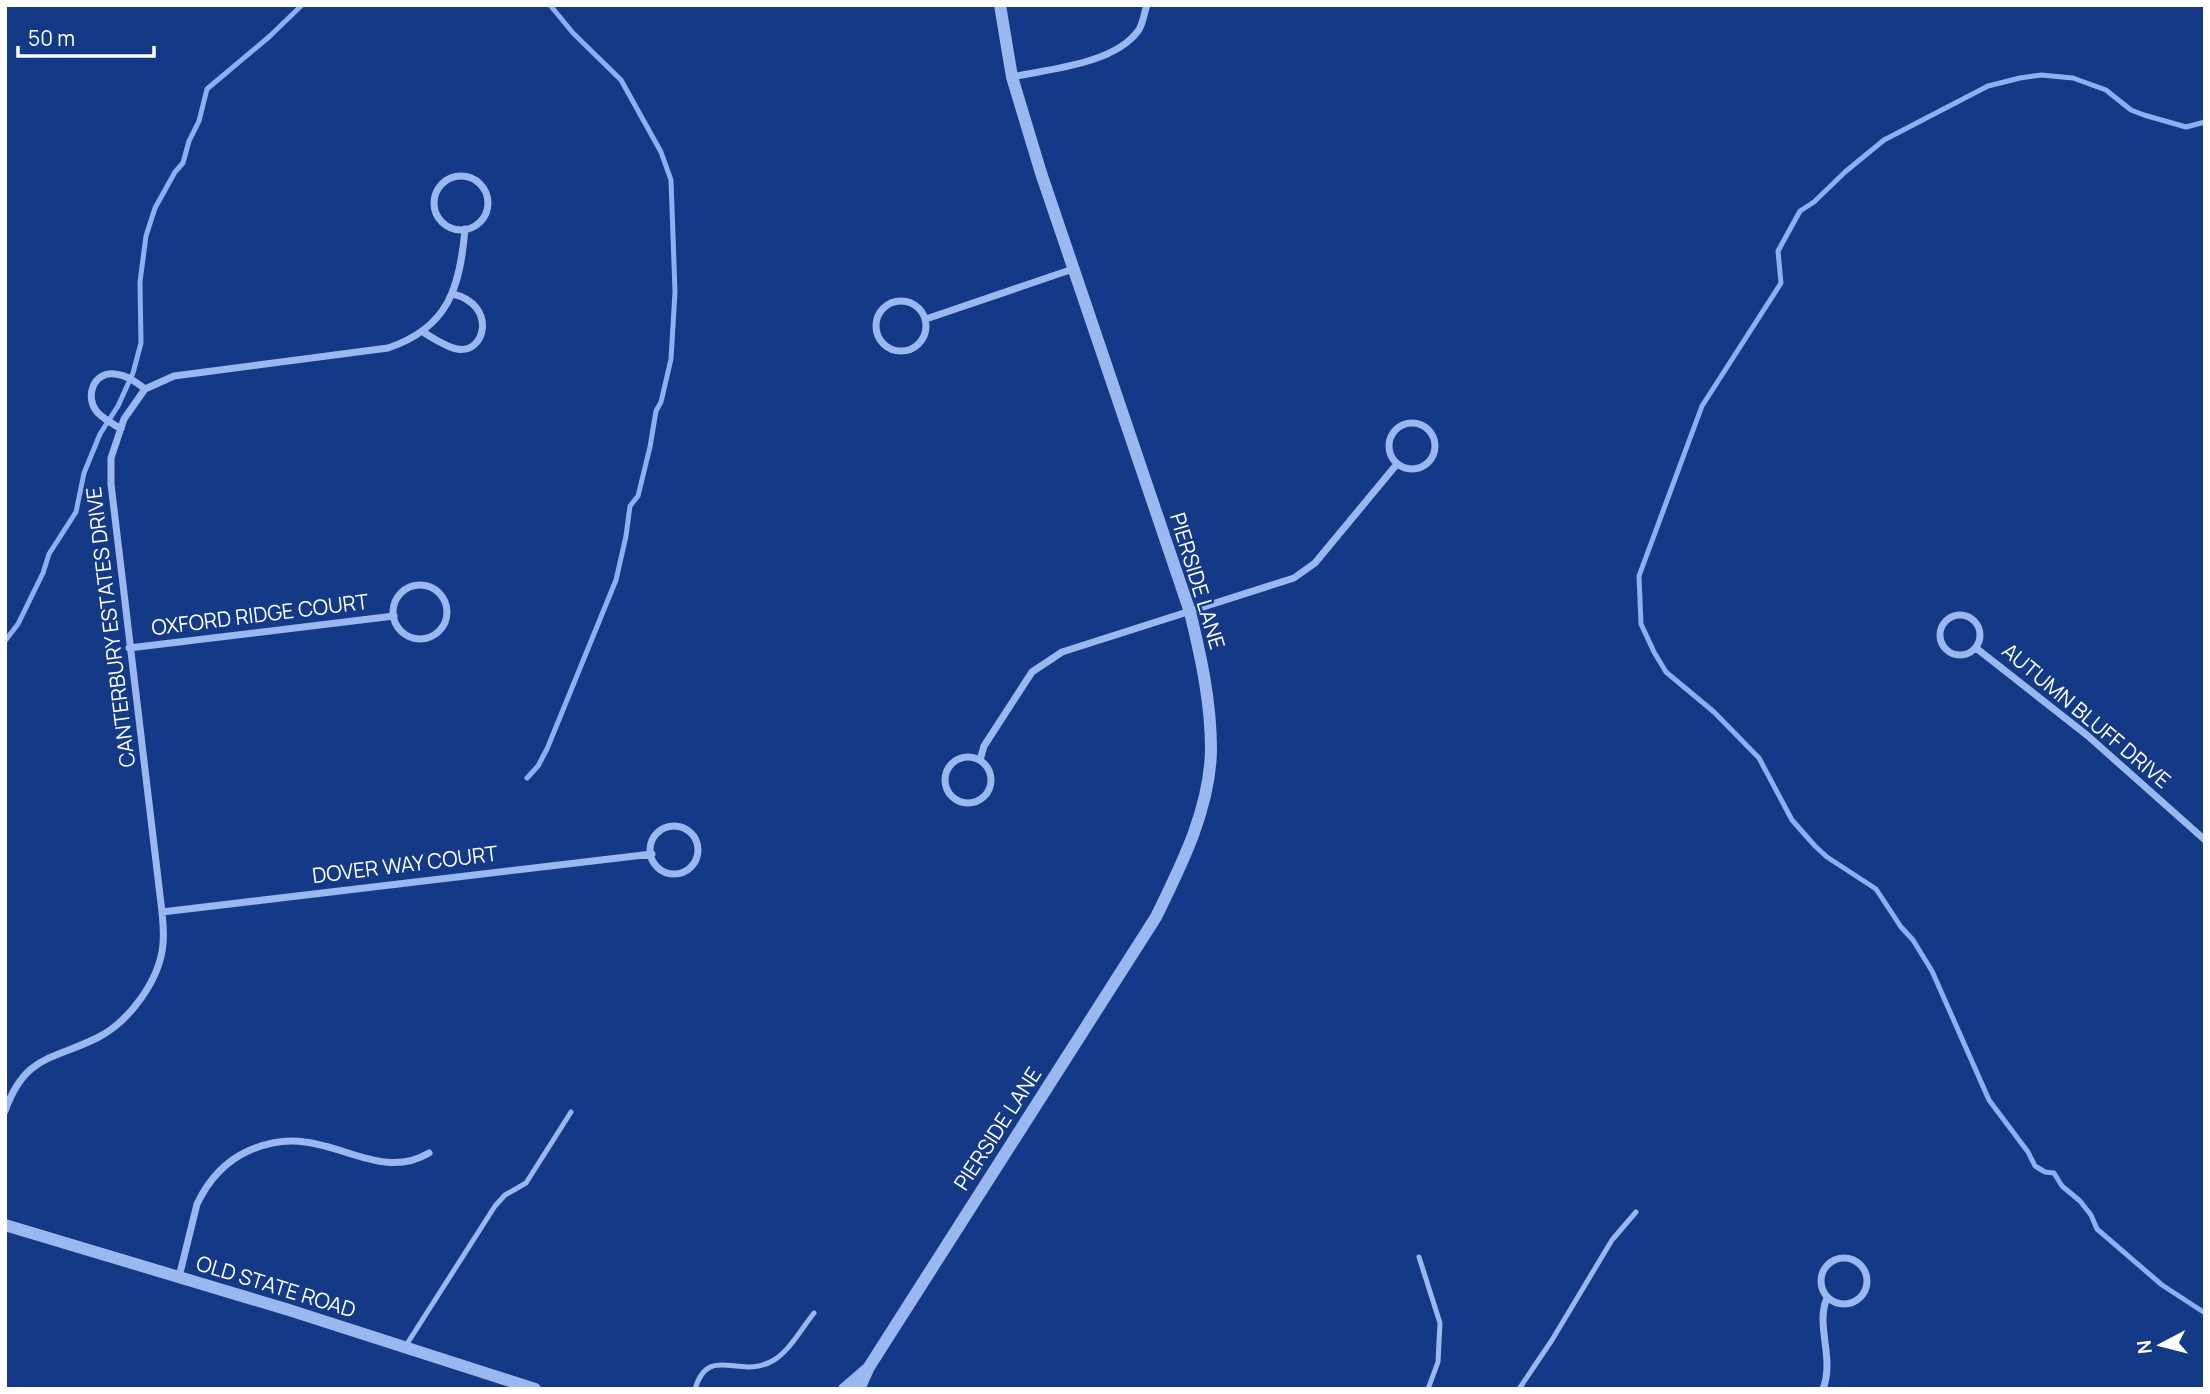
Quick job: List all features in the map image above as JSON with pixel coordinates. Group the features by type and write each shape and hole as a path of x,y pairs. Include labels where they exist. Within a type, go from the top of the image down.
{"street":[{"name":"PIERSIDE LANE","path":"859,1389 869,1367 1156,917 1184,859 1202,805 1211,752 1208,696 1190,611 1073,269 1012,77 1000,5"},
{"path":"1012,77 1098,58 1123,44 1139,30 1147,5"},
{"path":"453,177 471,177 484,188 487,196 488,204 482,220 465,229 450,228 443,222 434,206 439,188 453,177"},
{"path":"121,429 100,415 92,402 91,395 97,380 109,374 117,373 127,377 145,389 158,381 193,372 388,348 406,342 423,332 453,294 462,264 465,229"},
{"path":"926,319 1073,269"},
{"path":"423,332 457,349 466,349 477,343 483,326 479,309 468,298 453,294"},
{"path":"894,302 912,304 926,319 925,335 905,352 897,352 879,340 875,322 881,310 894,302"},
{"name":"CANTERBURY ESTATES DRIVE","path":"5,1111 22,1077 35,1064 99,1037 119,1023 156,971 163,945 162,912 111,484 111,458 121,429 145,389"},
{"path":"1404,424 1426,427 1432,433 1435,448 1429,462 1415,469 1407,469 1397,464 1389,447 1393,433 1404,424"},
{"path":"980,760 984,746 1032,672 1062,652 1294,578 1315,563 1397,464"},
{"name":"OXFORD RIDGE COURT","path":"416,585 434,589 446,603 446,621 436,634 428,638 419,639 404,633 398,627 394,616 395,601 400,593 416,585"},
{"name":"AUTUMN BLUFF DRIVE","path":"1959,614 1972,618 1980,629 1976,648 1958,655 1946,650 1940,631 1947,619 1959,614"},
{"name":"OXFORD RIDGE COURT","path":"130,648 394,616"},
{"name":"AUTUMN BLUFF DRIVE","path":"1976,648 2088,736 2204,838"},
{"path":"973,757 980,760 989,772 989,788 972,802 957,800 947,789 948,768 958,758 973,757"},
{"path":"670,826 683,827 690,832 698,847 693,865 679,874 657,868 652,861 652,854 651,841 656,834 670,826"},
{"name":"DOVER WAY COURT","path":"162,912 652,854"},
{"path":"179,1277 201,1194 219,1171 242,1154 265,1144 291,1141 320,1144 392,1164 412,1161 429,1153"},
{"name":"OLD STATE ROAD","path":"5,1225 535,1389"},
{"path":"1846,1257 1860,1263 1865,1270 1867,1286 1858,1300 1843,1304 1827,1298 1820,1285 1826,1265 1846,1257"},
{"path":"1823,1389 1829,1362 1823,1307 1827,1298"},
{"path":"844,1389 869,1367"}],"lane":[{"path":"405,1347 495,1206 505,1195 526,1183 571,1112"},
{"path":"1519,1389 1612,1240 1636,1212"},
{"path":"1419,1257 1440,1323 1438,1362 1428,1389"},
{"path":"695,1389 701,1374 708,1366 718,1364 740,1368 759,1366 775,1360 814,1314"}],"waterway":[{"path":"5,641 18,624 43,573 49,554 76,512 84,473 100,434 118,406 133,373 141,343 140,282 146,236 155,208 183,163 189,141 199,121 207,89 302,5"},
{"path":"527,778 538,766 547,749 616,580 630,506 638,496 656,411 661,402 671,359 675,292 671,180 661,152 621,80 573,33 550,5"},
{"path":"2205,122 2186,127 2144,115 2131,110 2106,90 2073,78 2041,75 1988,86 1884,140 1814,202 1800,211 1778,251 1781,283 1702,406 1639,576 1641,624 1666,672 1714,712 1759,758 1792,820 1815,846 1876,889 1932,971 1989,1100 2028,1152 2035,1166 2045,1172 2054,1173 2062,1186 2080,1201 2091,1215 2097,1229 2162,1285 2205,1313"}]}
